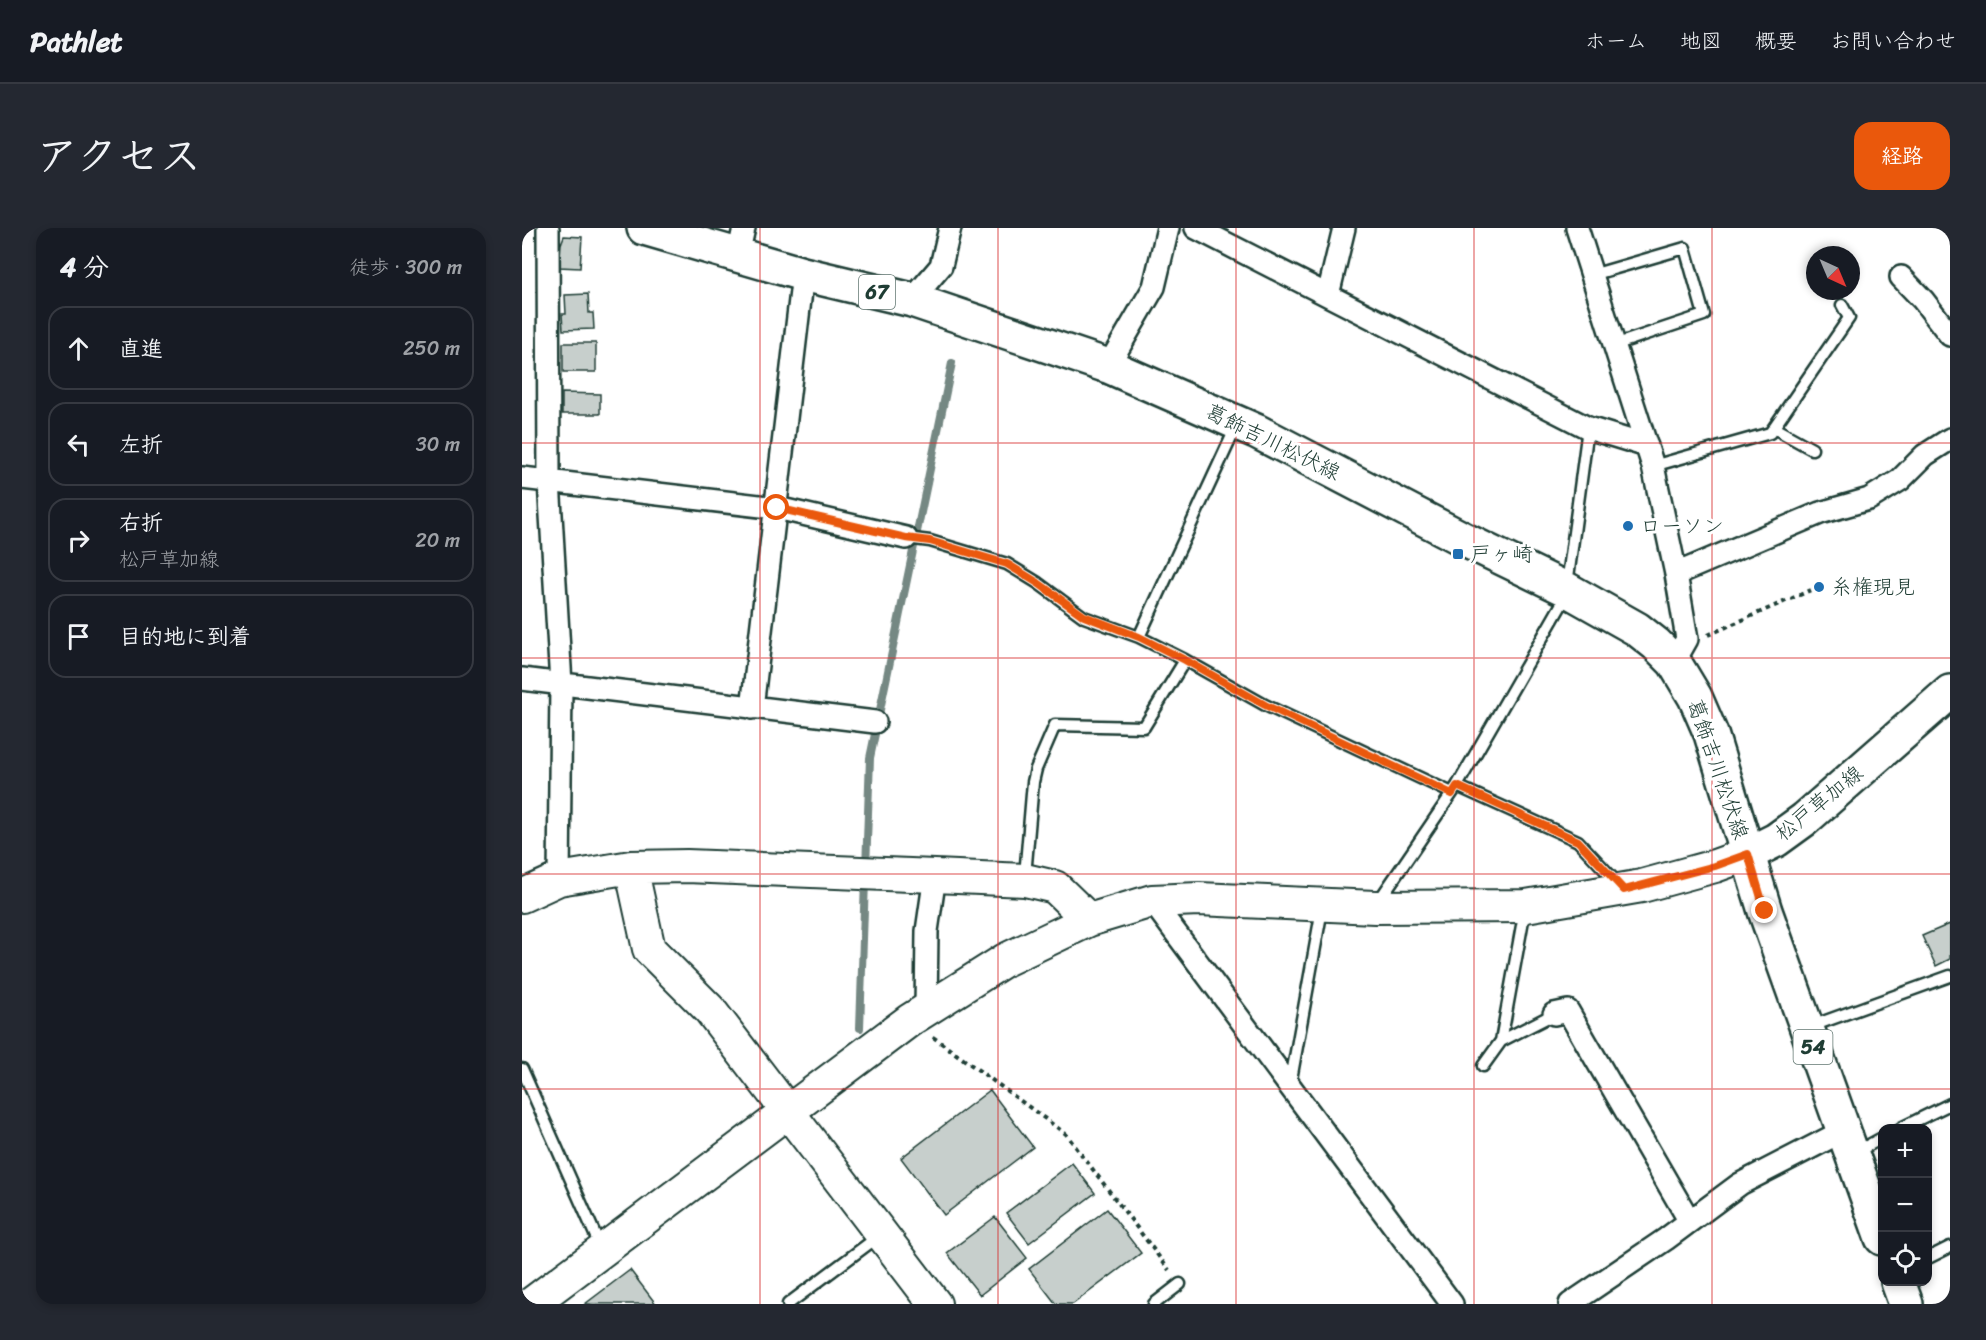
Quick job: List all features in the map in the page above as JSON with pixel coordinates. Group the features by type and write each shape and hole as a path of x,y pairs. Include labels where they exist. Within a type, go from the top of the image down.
{"main road":[{"name":"葛飾吉川松伏線","path":"644,228 741,242 803,274 912,300 1108,366 1238,423 1568,590 1637,629 1656,644 1678,654 1711,734 1748,854"},
{"name":"松戸草加線","path":"1748,854 1776,840 1805,819 1950,692"},
{"name":"54","path":"1748,854 1765,911 1880,1232"},
{"path":"1900,1286 1906,1304"}],"street":[{"path":"548,228 549,482 561,684 559,879"},
{"path":"912,300 941,266 950,228"},
{"path":"1108,366 1154,287 1168,228"},
{"path":"1196,228 1588,428 1650,456"},
{"path":"1328,295 1344,228"},
{"path":"1577,228 1650,456 1676,574 1687,639 1678,654"},
{"path":"752,708 803,274"},
{"path":"1901,277 1923,300 1950,335"},
{"path":"1676,574 1820,513 1869,499 1900,480 1925,455 1950,439"},
{"path":"522,478 777,508 906,538"},
{"path":"522,679 874,722"},
{"path":"531,1304 918,1015 1005,960 1089,920 1152,901 1199,899 1375,907 1526,906 1624,890 1715,866 1748,854"},
{"path":"522,896 559,879 630,867 687,866 934,876 1024,880 1055,887 1089,920"},
{"path":"630,867 649,949 710,1010 935,1304"},
{"path":"918,1015 934,876"},
{"path":"1152,901 1452,1304"},
{"path":"1554,1014 1568,1011 1689,1220"},
{"path":"1570,1304 1740,1184 1848,1143"}],"lane":[{"path":"1592,275 1685,248 1704,315 1614,345"},
{"path":"1650,456 1770,433 1849,318 1842,306"},
{"path":"1139,637 1238,423"},
{"path":"1375,907 1454,790 1568,590 1588,428"},
{"path":"1774,428 1812,449"},
{"path":"906,538 930,541 1007,564 1084,616 1139,637 1265,705 1454,790 1578,841 1624,890"},
{"path":"1024,880 1033,782 1036,769 1055,725 1144,727 1185,660"},
{"path":"1289,1085 1323,904"},
{"path":"1483,1066 1501,1041 1526,906"},
{"path":"1806,1028 1950,976"},
{"path":"1501,1041 1554,1014"},
{"path":"522,1070 602,1251"},
{"path":"1909,1124 1950,1104"},
{"path":"1848,1143 1878,1139"},
{"path":"788,1304 882,1233"},
{"path":"1932,1256 1950,1247"},
{"path":"1154,1304 1180,1284"}],"path":[{"path":"1678,654 1811,590"},
{"path":"918,1015 1066,1134 1180,1284"}],"building":[{"path":"564,236 582,237 580,268 559,267"},
{"path":"588,294 589,313 593,313 594,329 563,330 562,314 566,314 565,295"},
{"path":"563,343 596,343 596,372 563,372"},
{"path":"562,393 600,394 600,414 562,414"},
{"path":"1950,924 1950,959 1936,966 1922,936"},
{"path":"990,1090 1033,1147 944,1215 901,1158"},
{"path":"1072,1163 1095,1193 1029,1243 1006,1213"},
{"path":"1107,1209 1141,1253 1073,1304 1056,1304 1029,1269"},
{"path":"995,1217 1027,1258 980,1295 947,1253"},
{"path":"630,1270 656,1304 585,1304"}],"waterway":[{"path":"866,868 870,758 952,363"},
{"path":"860,1028 865,880"}],"place":[{"name":"ローソン","path":"1628,526"},
{"name":"戸ヶ崎","path":"1458,554"},
{"name":"糸権現見","path":"1819,587"}],"route":[{"path":"777,508 906,538 930,541 1007,564 1084,616 1139,637 1265,705 1452,794 1457,786 1578,841 1624,890 1715,866 1748,854 1765,911"}]}
